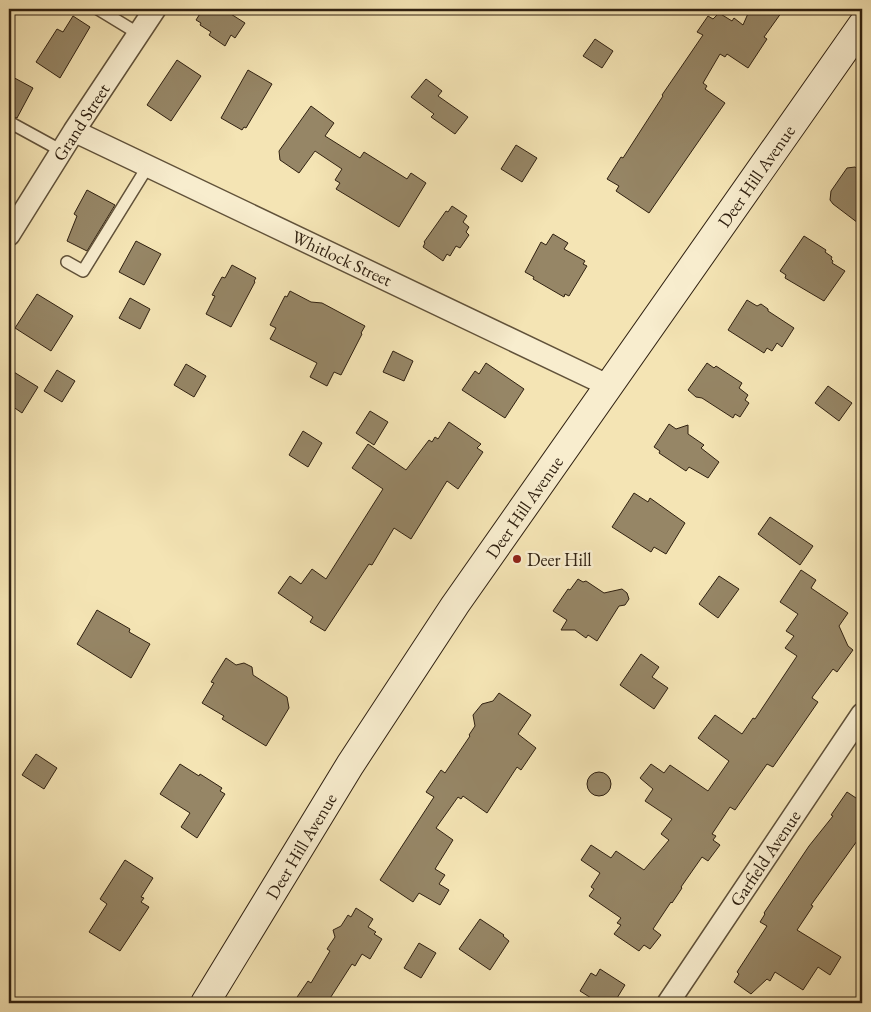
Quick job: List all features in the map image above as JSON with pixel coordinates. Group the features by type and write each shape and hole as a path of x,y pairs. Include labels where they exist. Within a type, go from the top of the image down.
{"street":[{"name":"Grand Street","path":"9,235 74,131 155,9"},
{"name":"Deer Hill Avenue","path":"206,1003 350,766 455,605 862,25"},
{"name":"Whitlock Street","path":"74,131 609,386"},
{"name":"Garfield Avenue","path":"668,1003 862,714"}],"lane":[{"path":"98,9 139,34"},
{"path":"9,122 62,151"},
{"path":"67,262 83,271 148,166"}],"building":[{"path":"203,9 223,9 245,23 235,38 231,35 225,46 209,35 211,32 196,20"},
{"path":"750,9 784,9 764,37 767,39 748,68 727,54 725,57 720,54 703,83 707,86 705,89 725,103 649,213 616,191 619,186 607,179 621,157 623,158 662,95 703,35 697,32 708,16 713,19 719,13 732,21 734,18 743,25"},
{"path":"73,16 90,27 60,78 36,62 57,29 63,32"},
{"path":"595,39 613,51 602,68 583,56"},
{"path":"177,60 201,76 171,121 147,105"},
{"path":"248,70 272,84 246,128 244,127 242,130 221,118"},
{"path":"9,75 33,88 17,118 9,115"},
{"path":"426,79 442,91 438,96 468,117 455,134 431,117 434,114 411,97"},
{"path":"311,106 334,123 325,136 360,158 364,152 407,179 411,173 426,183 399,227 336,189 340,183 335,180 342,169 315,151 299,173 280,160 279,151"},
{"path":"516,145 537,158 522,182 501,169"},
{"path":"855,167 862,172 862,226 830,200 831,191 847,168"},
{"path":"87,190 115,205 87,251 67,241 77,216 74,214"},
{"path":"452,206 467,216 463,222 469,227 466,232 469,235 460,248 456,246 450,256 447,254 443,261 423,247 424,242 446,211 448,212"},
{"path":"553,234 568,243 564,249 585,261 583,264 587,266 569,296 565,294 564,297 533,279 534,277 525,272 541,242 546,245"},
{"path":"804,236 826,250 825,252 832,257 832,263 845,271 824,301 785,278 786,275 780,271"},
{"path":"136,241 161,254 144,285 119,272"},
{"path":"232,265 256,278 231,327 206,314 215,296 212,295 222,277 225,278"},
{"path":"290,291 311,302 322,303 365,326 341,375 334,372 327,386 310,377 317,363 270,339 276,328 270,325 285,296 287,297"},
{"path":"37,294 73,316 51,351 15,328"},
{"path":"130,298 150,309 140,329 119,318"},
{"path":"747,300 757,306 761,304 768,311 794,328 782,347 777,343 772,351 767,348 764,353 728,330"},
{"path":"393,351 413,361 404,381 383,372"},
{"path":"486,363 524,389 505,418 462,390 475,371 479,374"},
{"path":"707,363 714,368 716,366 742,383 739,388 748,395 745,400 749,403 740,417 735,414 733,418 702,398 696,397 688,390"},
{"path":"186,364 206,376 194,397 174,385"},
{"path":"9,369 38,387 22,413 9,404"},
{"path":"57,370 75,381 62,402 44,391"},
{"path":"828,386 852,403 839,421 815,403"},
{"path":"370,411 388,422 374,445 356,433"},
{"path":"449,422 481,444 477,448 483,452 458,489 447,481 411,539 394,528 372,565 369,564 325,631 310,622 313,617 278,593 290,576 301,584 312,569 326,579 383,489 352,468 368,444 406,470 429,440 432,442 435,437 438,439"},
{"path":"669,424 676,429 688,425 688,434 704,445 701,448 719,462 708,478 689,467 686,471 659,453 660,451 654,447"},
{"path":"303,431 322,443 308,467 289,455"},
{"path":"634,493 648,502 650,498 685,523 666,554 654,547 651,552 612,527"},
{"path":"770,517 813,546 800,565 758,534"},
{"path":"801,570 816,580 811,588 848,613 839,626 848,646 853,650 837,672 833,669 813,696 812,698 818,702 773,767 767,764 735,810 730,807 712,834 716,836 713,840 720,845 708,861 702,857 653,929 661,935 650,949 644,945 639,951 614,934 621,925 617,923 621,918 589,896 594,889 591,887 600,873 581,860 591,845 611,858 616,851 644,870 669,840 661,834 672,819 645,801 653,789 640,778 651,764 664,773 670,765 708,791 729,761 698,738 715,715 742,734 753,718 755,719 797,656 785,648 794,636 786,631 798,614 780,602"},
{"path":"719,576 739,589 718,618 699,604"},
{"path":"578,579 583,582 586,581 604,593 622,589 627,593 629,599 625,605 619,606 597,641 588,635 586,638 575,630 561,630 567,620 553,611 568,589 570,590"},
{"path":"97,610 130,629 129,632 150,644 131,678 77,644"},
{"path":"641,654 659,667 652,677 668,688 654,709 620,685"},
{"path":"226,658 236,665 244,663 252,667 253,675 287,697 289,708 266,746 222,719 224,716 202,703 214,683 211,682"},
{"path":"499,693 531,715 518,734 536,748 521,770 517,767 487,813 463,796 461,799 458,797 436,828 453,840 435,869 445,875 439,884 449,890 440,905 419,893 413,902 380,880 434,797 426,792 441,770 445,773 470,736 475,726 473,715 482,704 493,701"},
{"path":"36,754 57,768 44,789 22,775"},
{"path":"180,764 222,788 220,791 225,794 197,838 181,827 190,813 160,794"},
{"path":"599,772 607,776 611,784 607,792 599,796 591,792 587,784 591,776"},
{"path":"847,792 862,802 862,834 811,905 813,906 797,930 841,957 830,975 818,967 803,990 775,972 770,981 767,979 751,994 734,982 739,974 737,972 767,926 760,922 764,913 809,846 833,816 831,815"},
{"path":"125,860 153,878 141,897 144,898 141,902 149,907 120,951 89,932 107,904 100,899"},
{"path":"356,908 373,919 368,927 382,939 370,959 362,954 355,966 352,964 327,1003 293,1003 308,981 311,983 330,951 327,949 335,937 333,930 341,926 348,915 351,917"},
{"path":"480,919 504,935 509,941 490,970 459,949"},
{"path":"419,943 436,953 421,978 404,968"},
{"path":"600,969 625,985 614,1003 599,1003 580,991 591,973 596,976"}],"place":[{"name":"Deer Hill","path":"517,559"}]}
